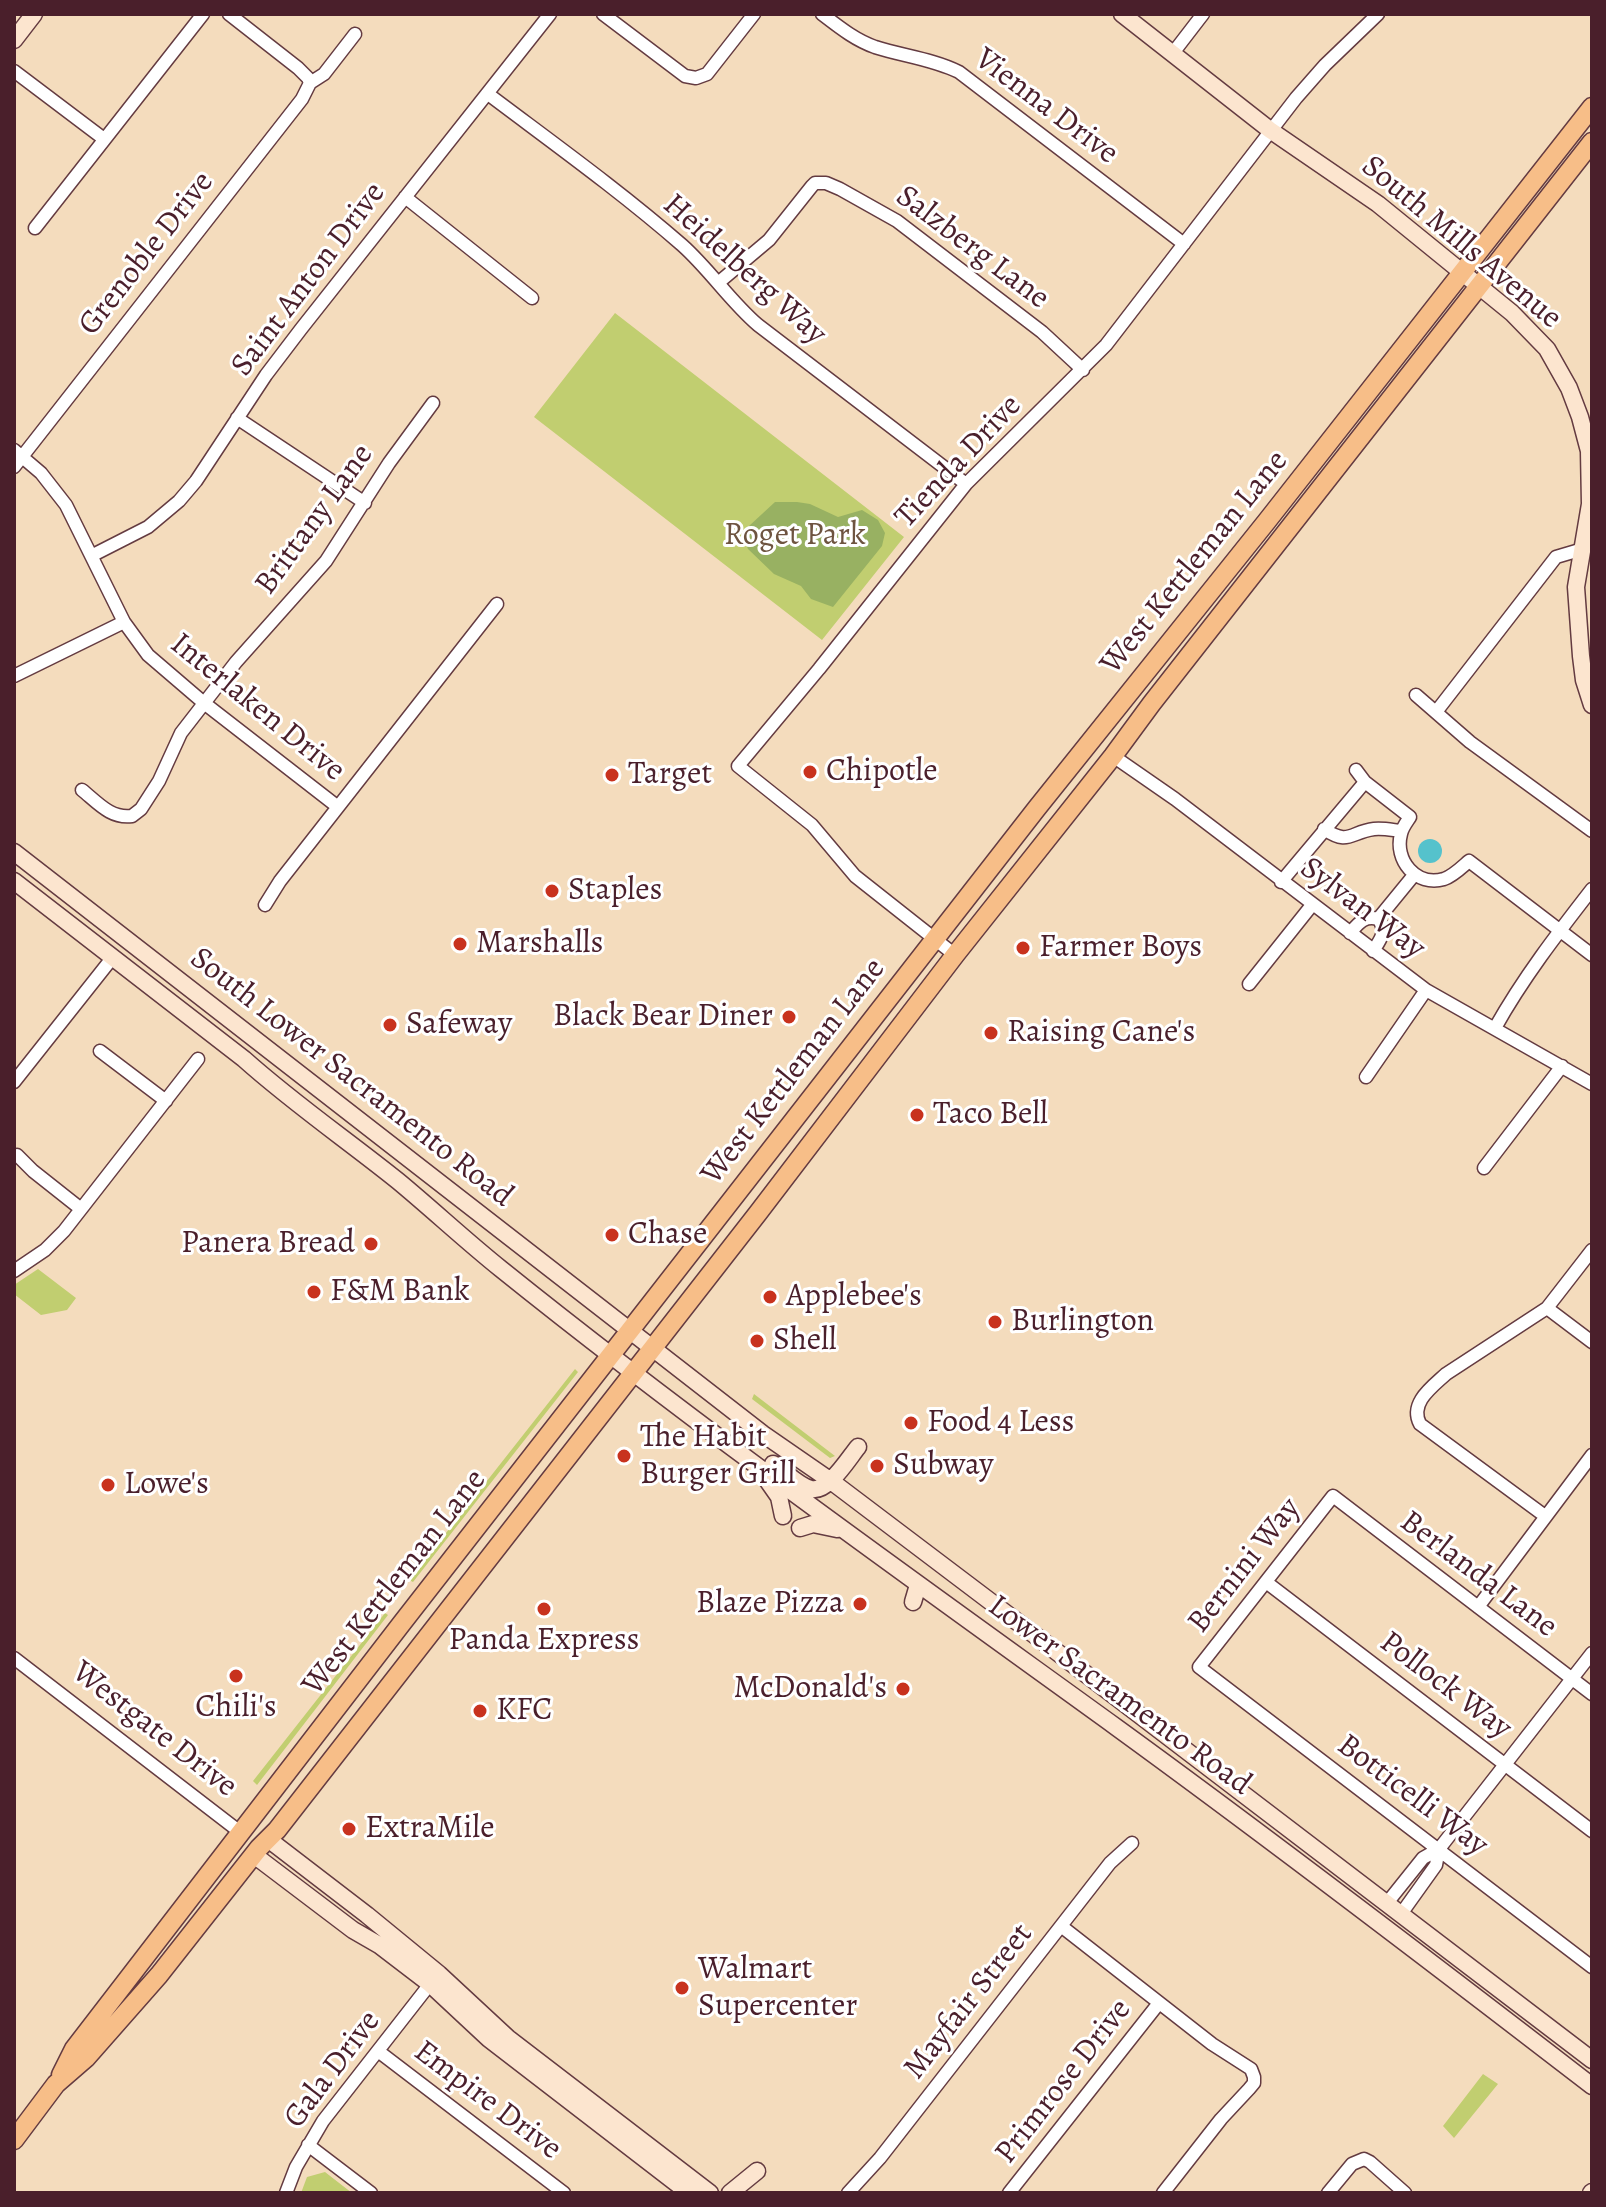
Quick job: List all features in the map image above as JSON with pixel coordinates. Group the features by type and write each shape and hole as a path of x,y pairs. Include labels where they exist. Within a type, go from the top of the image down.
{"main road":[{"path":"14,40 34,14"},
{"name":"South Mills Avenue","path":"1122,14 1270,130 1378,204 1538,337 1547,349 1569,388 1589,451 1590,527 1576,587 1586,655 1584,680 1592,705"},
{"name":"West Kettleman Lane","path":"14,2140 56,2084 74,2049 611,1354 1047,795 1592,107"},
{"name":"West Kettleman Lane","path":"56,2084 86,2058 159,1975 653,1349 955,955 1592,142"},
{"name":"South Lower Sacramento Road","path":"14,852 653,1349"},
{"name":"South Lower Sacramento Road","path":"14,881 365,1155 503,1271 611,1354"},
{"path":"113,957 119,951 127,952 153,971 171,973"},
{"name":"Lower Sacramento Road","path":"653,1349 1592,2060"},
{"name":"Lower Sacramento Road","path":"611,1354 918,1585 1399,1937 1592,2086"},
{"path":"745,1455 765,1460 811,1489 821,1489 858,1447"},
{"path":"745,1455 770,1482 779,1497 783,1516"},
{"path":"800,1528 813,1524 836,1528 855,1538"},
{"path":"908,1599 918,1585"},
{"name":"Westgate Drive","path":"240,1832 353,1930 434,1979 489,2039 704,2192"},
{"path":"730,2193 757,2171 740,2193"}],"street":[{"path":"35,228 203,14"},
{"path":"229,14 298,68 310,83"},
{"name":"Saint Anton Drive","path":"93,555 148,527 179,501 196,481 301,329 550,14"},
{"path":"603,14 685,76 696,78 707,74 754,14"},
{"name":"Vienna Drive","path":"822,14 850,35 875,47 932,61 959,72 1184,244"},
{"path":"1173,53 1203,14"},
{"name":"Tienda Drive","path":"955,955 855,876 812,825 738,766 966,484 1083,370 1119,330 1270,130 1315,76 1378,14"},
{"name":"Grenoble Drive","path":"17,457 302,99 310,83 324,74 355,34"},
{"path":"14,71 104,139"},
{"name":"Heidelberg Way","path":"488,94 662,229 691,254 758,325 966,484"},
{"name":"Salzberg Lane","path":"718,283 769,240 808,190 821,182 840,189 897,221 1042,332 1083,370"},
{"path":"405,197 532,298"},
{"name":"Brittany Lane","path":"82,790 116,815 127,817 137,813 163,775 178,739 247,649 314,575 433,403"},
{"path":"237,418 365,503"},
{"name":"Interlaken Drive","path":"17,457 41,473 73,516 124,622 148,655 204,703 338,807"},
{"path":"1436,712 1556,557 1583,549"},
{"path":"265,905 280,881 497,604"},
{"path":"14,676 124,622"},
{"path":"1416,695 1470,742 1592,831"},
{"name":"Sylvan Way","path":"1113,756 1175,799 1426,990 1592,1084"},
{"path":"1356,770 1365,782 1410,817 1401,831 1399,843 1406,867 1414,875 1426,880 1444,879 1469,861 1592,955"},
{"path":"1281,882 1365,782"},
{"path":"1324,829 1336,837 1346,838 1371,829 1401,831"},
{"path":"1378,919 1414,875"},
{"path":"1495,1028 1516,991 1592,889"},
{"path":"1249,984 1312,905"},
{"path":"1350,933 1362,920 1370,917 1378,919"},
{"path":"1373,951 1382,938 1383,931 1378,919"},
{"path":"14,1082 113,957"},
{"path":"1366,1077 1426,990"},
{"path":"100,1051 166,1101"},
{"path":"14,1271 58,1238 198,1059"},
{"path":"1484,1168 1562,1066"},
{"path":"17,1155 81,1209"},
{"path":"1545,1516 1420,1424 1416,1407 1446,1374 1547,1308 1591,1251"},
{"path":"1547,1308 1592,1342"},
{"path":"1478,1607 1592,1455"},
{"name":"Bernini Way","path":"1199,1667 1333,1496"},
{"name":"Berlanda Lane","path":"1333,1496 1592,1694"},
{"name":"Pollock Way","path":"1266,1582 1592,1831"},
{"path":"1387,1903 1423,1858 1439,1849 1592,1653"},
{"name":"Westgate Drive","path":"14,1658 240,1832"},
{"name":"Botticelli Way","path":"1199,1667 1592,1967"},
{"name":"Mayfair Street","path":"848,2193 880,2158 1110,1863 1132,1843"},
{"path":"1401,1914 1436,1865 1439,1849"},
{"path":"1061,1926 1212,2044 1251,2069 1254,2083 1221,2119 1163,2193"},
{"name":"Gala Drive","path":"286,2193 296,2167 323,2121 434,1979"},
{"name":"Primrose Drive","path":"1009,2193 1159,2003"},
{"name":"Empire Drive","path":"378,2051 556,2191"},
{"path":"308,2145 371,2193"},
{"path":"1328,2193 1352,2164 1364,2159 1405,2193"}],"green space":[{"name":"Roget Park","path":"615,313 904,537 822,640 534,417"},
{"path":"775,502 810,504 838,517 862,510 878,520 885,533 882,546 833,607 811,599 801,586 774,574 748,549 744,540 749,526"},
{"path":"38,1269 76,1298 67,1310 41,1315 14,1294 14,1285"},
{"path":"575,1369 578,1372 413,1582 409,1580"},
{"path":"754,1394 835,1456 830,1458 752,1399"},
{"path":"385,1613 388,1615 257,1785 253,1781"},
{"path":"1483,2074 1498,2084 1454,2138 1443,2126"},
{"path":"325,2172 352,2193 301,2193 307,2177"}],"water":[{"path":"1430,839 1438,843 1442,851 1438,859 1430,863 1422,859 1418,851 1422,843"}],"place":[{"name":"Chipotle","path":"810,772"},
{"name":"Target","path":"612,775"},
{"name":"Staples","path":"552,891"},
{"name":"Marshalls","path":"460,944"},
{"name":"Farmer Boys","path":"1023,948"},
{"name":"Black Bear Diner","path":"789,1017"},
{"name":"Safeway","path":"390,1025"},
{"name":"Raising Cane's","path":"991,1033"},
{"name":"Taco Bell","path":"917,1115"},
{"name":"Chase","path":"612,1235"},
{"name":"Panera Bread","path":"371,1244"},
{"name":"F&M Bank","path":"314,1292"},
{"name":"Applebee's","path":"770,1297"},
{"name":"Burlington","path":"995,1322"},
{"name":"Shell","path":"757,1341"},
{"name":"Food 4 Less","path":"911,1423"},
{"name":"The Habit Burger Grill","path":"624,1456"},
{"name":"Subway","path":"877,1466"},
{"name":"Lowe's","path":"108,1485"},
{"name":"Blaze Pizza","path":"860,1604"},
{"name":"Panda Express","path":"544,1609"},
{"name":"Chili's","path":"236,1676"},
{"name":"McDonald's","path":"903,1689"},
{"name":"KFC","path":"480,1711"},
{"name":"ExtraMile","path":"349,1829"},
{"name":"Walmart Supercenter","path":"682,1988"}]}
